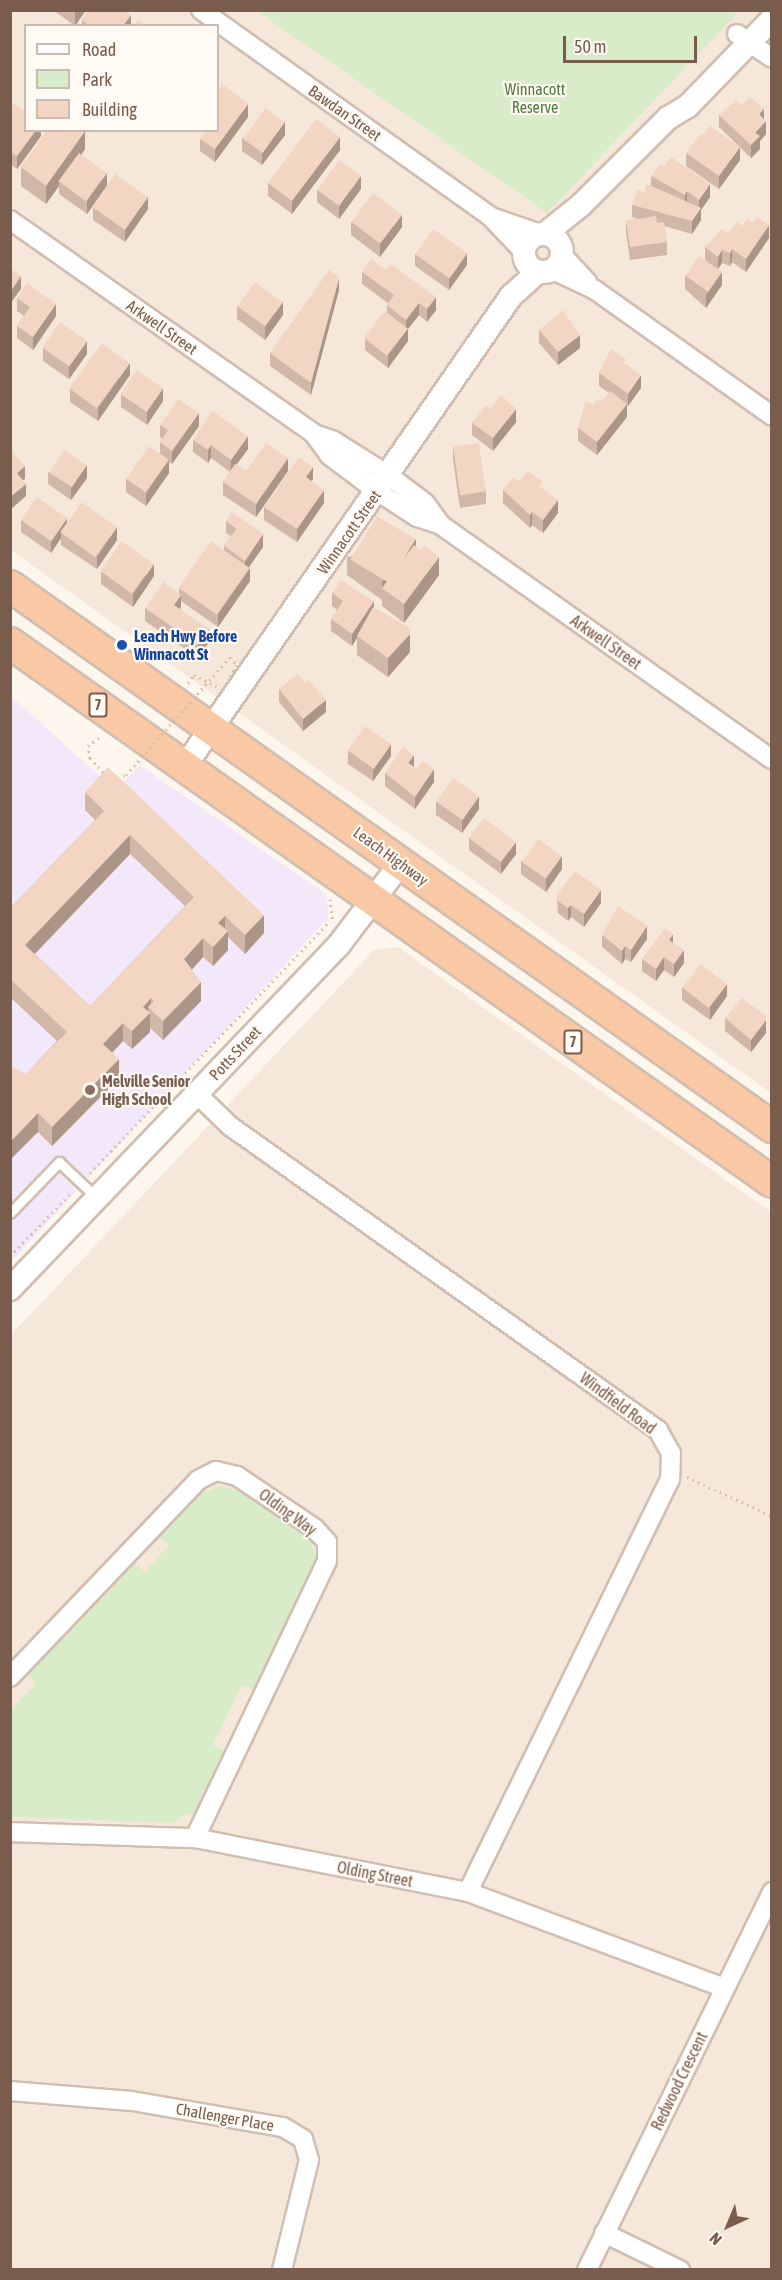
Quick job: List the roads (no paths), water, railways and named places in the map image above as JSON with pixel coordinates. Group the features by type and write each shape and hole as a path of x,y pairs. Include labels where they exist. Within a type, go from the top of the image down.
{"highway":[{"name":"Leach Highway","path":"10,586 219,719 401,863 771,1126"},
{"name":"7","path":"10,643 771,1182"}],"street":[{"name":"Bawdan Street","path":"201,10 771,416"},
{"name":"Winnacott Street","path":"185,766 543,253 581,205 668,118 688,106 743,38 760,10"},
{"name":"Winnacott Street","path":"743,38 771,19"},
{"path":"743,38 771,58"},
{"name":"Arkwell Street","path":"10,220 314,434 329,455 382,483 417,517 441,525 771,759"},
{"name":"Potts Street","path":"10,1288 89,1190 196,1094 338,946 401,863"},
{"name":"Windfield Road","path":"196,1094 230,1126 658,1430 670,1453 670,1474 468,1892"},
{"name":"Olding Way","path":"10,1677 198,1480 216,1472 237,1476 314,1527 327,1542 327,1561 195,1838"},
{"name":"Olding Street","path":"10,1832 195,1838 468,1892 725,1988"},
{"name":"Redwood Crescent","path":"587,2270 725,1988 764,1929 771,1892"},
{"name":"Challenger Place","path":"10,2091 132,2102 283,2127 303,2139 309,2160 282,2270"},
{"path":"604,2233 680,2270"}],"lane":[{"path":"10,1213 59,1162 89,1190"}],"place":[{"name":"Leach Hwy Before Winnacott St","path":"122,645"},
{"name":"Melville Senior High School","path":"90,1090"}],"park label":[{"name":"Winnacott Reserve","path":"535,98"}]}
